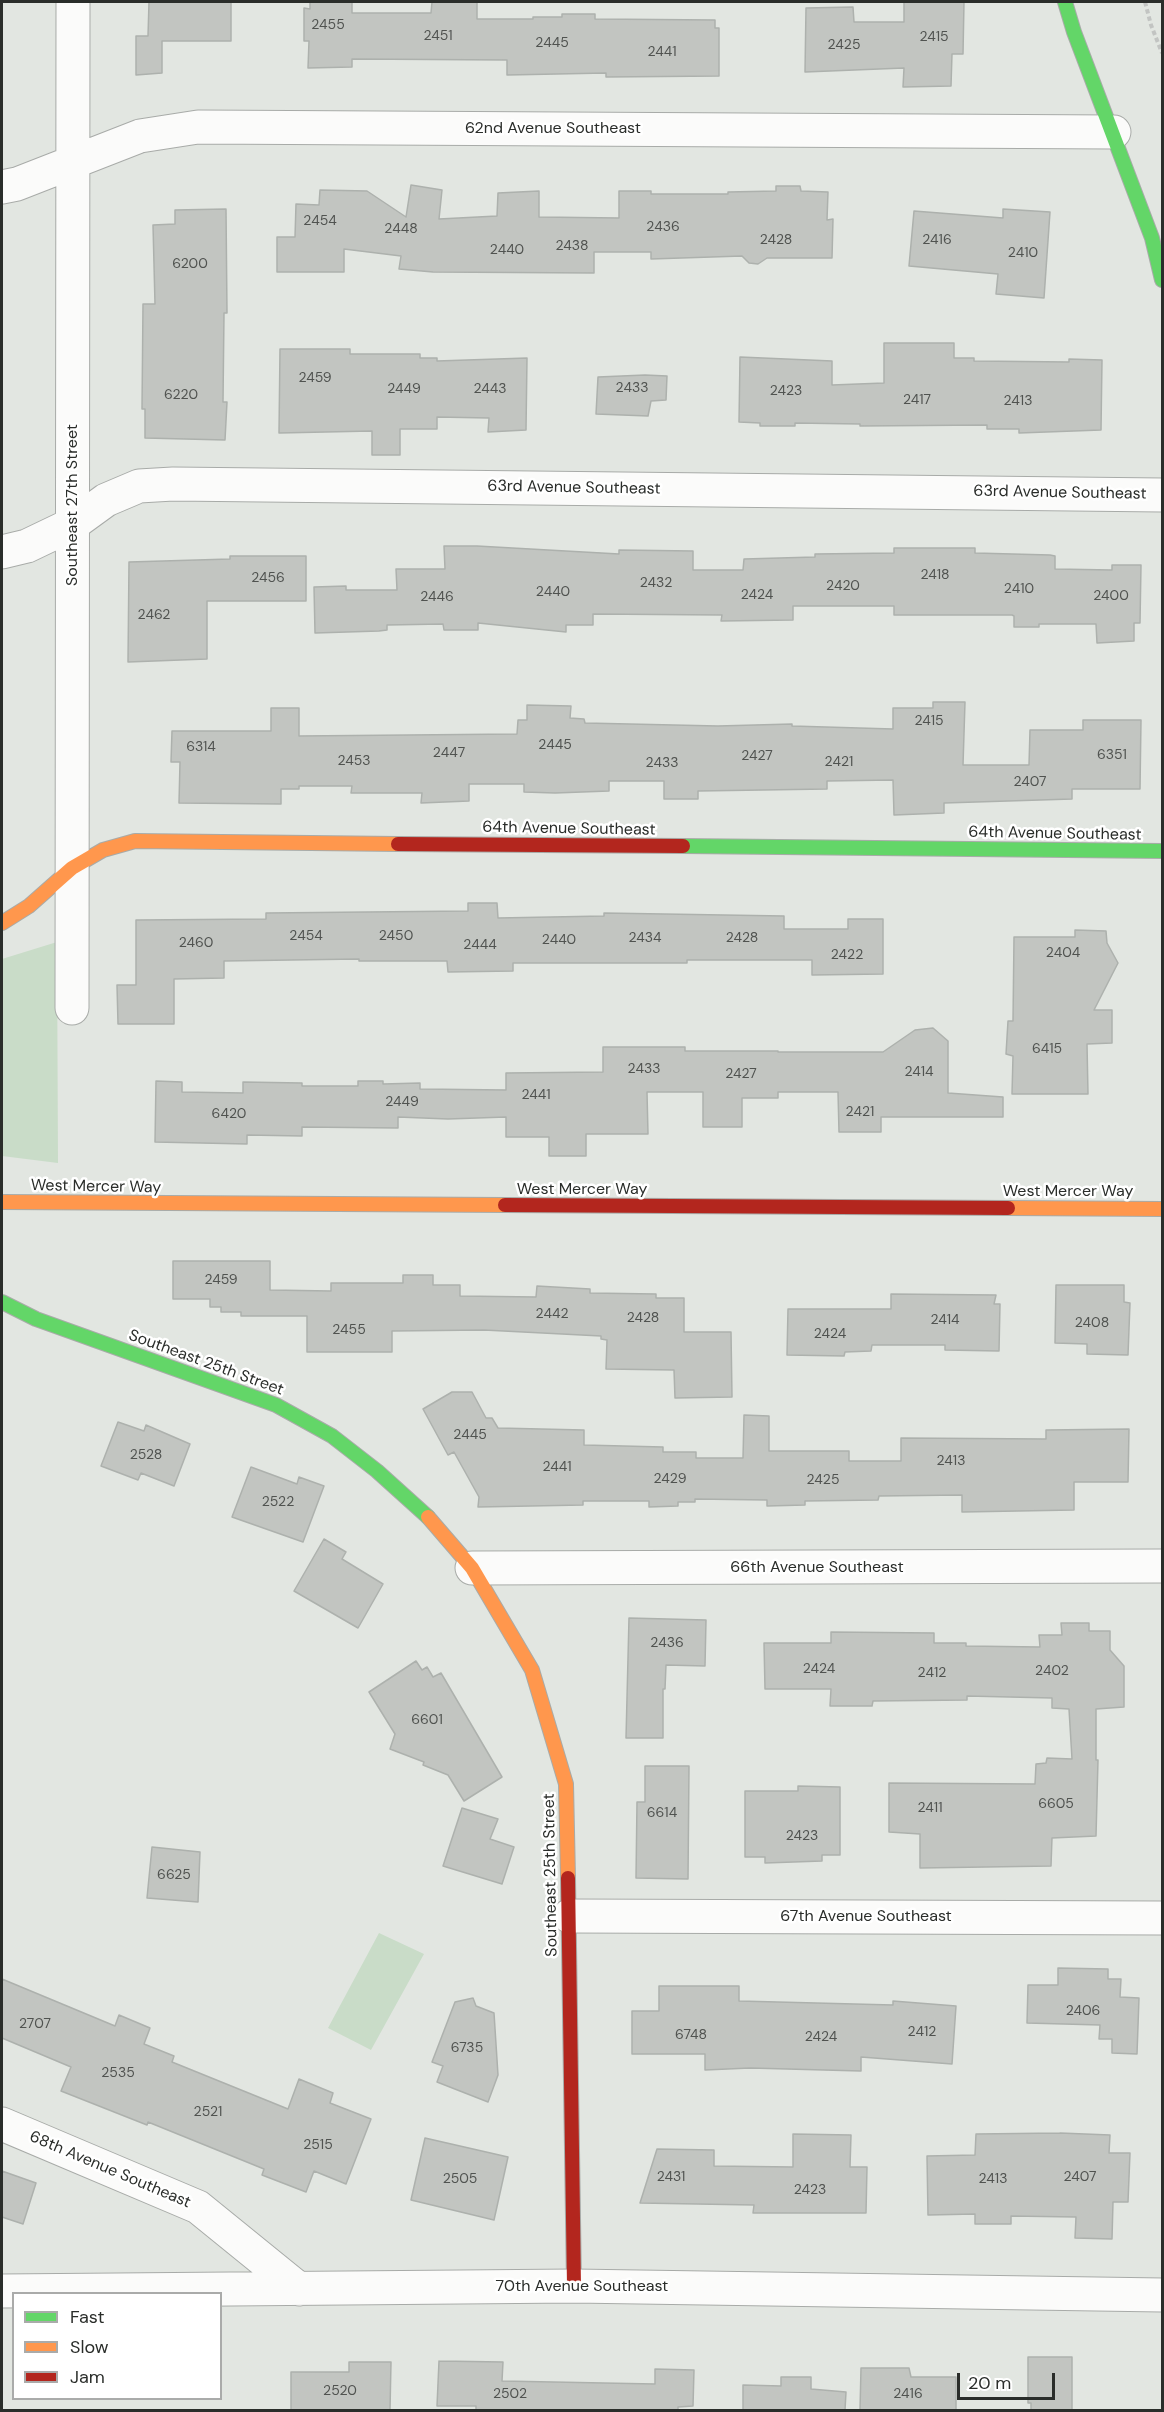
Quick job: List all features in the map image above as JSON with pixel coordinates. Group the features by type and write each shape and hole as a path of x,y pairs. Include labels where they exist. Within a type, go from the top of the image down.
{"street":[{"name":"Southeast 27th Street","path":"72,1008 73,2"},
{"path":"1065,2 1074,32 1114,132 1152,238 1162,280"},
{"name":"62nd Avenue Southeast","path":"2,187 17,184 140,135 198,128 1114,132"},
{"name":"63rd Avenue Southeast","path":"2,552 27,546 73,524 106,500 139,486 173,484 1162,495"},
{"name":"64th Avenue Southeast","path":"2,923 29,906 72,868 102,850 135,841 1162,851"},
{"name":"West Mercer Way","path":"2,1202 1162,1209"},
{"name":"Southeast 25th Street","path":"2,1302 36,1319 276,1405 332,1436 437,1525 472,1568 532,1670 566,1784 574,2286"},
{"name":"66th Avenue Southeast","path":"472,1568 1162,1566"},
{"name":"67th Avenue Southeast","path":"569,1916 1162,1918"},
{"name":"68th Avenue Southeast","path":"2,2124 198,2207 299,2289"},
{"name":"70th Avenue Southeast","path":"2,2291 574,2286 1162,2295"}],"path":[{"path":"1145,2 1162,53"}],"green space":[{"path":"57,942 58,1163 2,1156 2,959"},
{"path":"379,1933 424,1954 371,2050 328,2028"}],"building":[{"path":"149,2 231,2 231,41 162,41 162,73 136,75 136,36 148,36"},
{"path":"310,2 352,2 352,13 431,13 432,2 477,2 477,19 533,19 533,17 562,17 562,14 595,14 595,19 715,20 715,28 719,28 719,76 606,77 606,73 507,75 507,60 352,59 352,67 308,68 309,41 304,41 304,8 310,9"},
{"path":"904,2 964,2 963,54 952,54 951,86 903,87 904,68 805,72 806,8 853,7 854,22 904,22"},
{"path":"411,185 442,190 439,219 497,216 498,193 539,191 539,217 619,218 619,191 651,191 651,194 728,194 728,192 776,191 776,186 800,186 801,191 828,192 827,220 833,219 832,258 767,258 758,264 749,263 742,256 651,259 651,252 594,252 594,273 433,272 399,269 401,256 344,249 344,272 277,272 277,237 295,237 296,204 319,205 320,190 367,191 406,217"},
{"path":"226,209 227,313 224,313 223,402 227,402 225,440 145,438 145,409 142,409 143,304 155,304 153,225 175,224 175,210"},
{"path":"1003,209 1050,212 1044,298 996,294 998,274 909,266 914,211 1003,218"},
{"path":"884,343 954,343 954,358 974,358 974,361 1102,360 1101,430 1019,433 1019,429 987,429 987,425 860,426 860,424 795,423 795,426 760,426 760,423 739,422 740,357 832,361 832,385 884,383"},
{"path":"280,349 350,349 350,354 420,354 420,358 437,358 437,361 527,358 526,430 488,432 489,418 437,417 437,429 400,429 400,455 372,455 372,431 279,433"},
{"path":"667,376 666,400 651,401 648,416 596,414 598,377"},
{"path":"444,546 619,554 619,550 693,551 693,570 743,570 744,559 815,557 815,554 894,553 894,548 975,548 975,553 1050,555 1055,556 1055,569 1112,570 1112,565 1141,565 1140,623 1134,623 1134,641 1097,643 1096,624 1039,624 1039,627 1014,627 1014,616 1012,615 894,615 894,606 793,606 793,620 721,621 722,615 593,614 593,625 566,625 566,632 478,623 478,630 444,630 443,624 387,625 387,630 379,631 315,633 314,587 346,586 346,590 397,590 396,569 445,569"},
{"path":"230,556 306,556 306,601 207,601 207,659 128,662 129,562 230,559"},
{"path":"933,702 965,702 963,765 1029,765 1030,730 1083,730 1083,720 1141,720 1140,789 1072,789 1072,799 944,803 944,813 894,815 893,780 827,781 827,789 698,791 698,799 664,799 664,781 609,781 609,791 555,793 524,792 524,784 469,784 469,801 421,803 422,793 351,793 352,786 299,786 299,789 281,789 281,804 179,803 180,762 171,762 172,731 271,731 271,708 299,708 299,736 517,734 518,720 527,720 527,705 571,706 570,718 584,719 585,723 718,726 792,724 792,726 893,729 893,708 933,708"},
{"path":"468,903 497,903 498,918 604,916 604,913 784,916 784,929 848,929 848,919 883,919 883,974 812,975 812,960 513,963 513,971 448,972 447,961 359,961 359,959 224,961 224,978 174,979 174,1024 118,1024 117,985 136,985 136,920 266,919 266,913 468,911"},
{"path":"1075,930 1106,931 1107,943 1118,963 1094,1010 1112,1010 1112,1043 1087,1044 1088,1094 1012,1094 1013,1056 1006,1054 1008,1021 1013,1021 1014,937 1075,937"},
{"path":"933,1028 948,1041 948,1093 1003,1097 1003,1117 881,1117 881,1132 839,1132 838,1092 778,1092 778,1098 742,1098 742,1127 703,1127 703,1092 647,1092 648,1134 586,1134 586,1156 549,1156 549,1137 506,1137 506,1117 448,1119 398,1117 398,1128 302,1127 302,1136 247,1135 247,1144 155,1142 156,1081 182,1082 182,1092 243,1093 243,1082 302,1083 302,1086 358,1086 358,1081 383,1081 383,1084 420,1083 420,1089 506,1090 506,1073 603,1072 603,1047 685,1047 685,1051 883,1052 915,1030"},
{"path":"173,1261 270,1261 270,1290 331,1291 331,1283 403,1283 403,1275 433,1275 433,1285 460,1285 460,1296 536,1297 537,1286 590,1289 590,1293 656,1294 656,1298 684,1298 684,1332 731,1332 732,1397 675,1398 674,1370 606,1369 607,1340 601,1339 601,1336 484,1330 392,1331 392,1352 307,1352 307,1316 241,1316 241,1312 221,1312 221,1307 210,1307 210,1299 173,1299"},
{"path":"1056,1285 1124,1285 1124,1302 1130,1303 1128,1355 1087,1354 1087,1344 1055,1343"},
{"path":"891,1294 996,1295 994,1304 1000,1304 999,1351 945,1350 945,1345 872,1345 871,1351 845,1352 844,1356 787,1355 788,1309 891,1309"},
{"path":"452,1392 472,1392 486,1418 492,1418 498,1428 584,1430 584,1445 663,1447 663,1452 696,1452 696,1458 743,1458 744,1415 769,1416 769,1451 849,1451 849,1461 901,1461 901,1438 1046,1439 1046,1430 1129,1429 1128,1482 1074,1482 1074,1510 962,1512 962,1495 879,1496 878,1500 805,1501 805,1505 767,1506 767,1500 695,1499 695,1502 678,1502 678,1506 649,1507 649,1501 583,1501 583,1505 478,1507 479,1497 454,1452 448,1455 423,1409"},
{"path":"118,1422 144,1431 146,1425 190,1444 174,1486 141,1473 138,1480 101,1466"},
{"path":"251,1467 297,1484 299,1477 324,1486 303,1542 232,1517"},
{"path":"324,1539 346,1552 342,1559 383,1584 358,1628 294,1591"},
{"path":"629,1618 706,1620 705,1666 666,1665 665,1689 663,1689 663,1738 626,1738"},
{"path":"1061,1623 1089,1623 1089,1631 1110,1631 1110,1650 1124,1666 1124,1707 1096,1709 1096,1760 1098,1760 1096,1836 1052,1838 1051,1866 920,1868 920,1834 889,1832 889,1783 1035,1784 1036,1764 1046,1763 1047,1758 1072,1759 1069,1709 1052,1708 1052,1698 967,1696 967,1700 873,1701 872,1706 830,1706 831,1689 765,1689 764,1643 831,1643 831,1632 934,1633 934,1643 1040,1647 1039,1635 1062,1635"},
{"path":"416,1661 422,1670 427,1667 433,1677 441,1673 502,1777 464,1801 448,1775 423,1765 424,1762 390,1749 395,1734 369,1692"},
{"path":"645,1766 689,1766 688,1879 636,1878 637,1802 645,1802"},
{"path":"798,1786 840,1787 840,1855 822,1855 822,1861 765,1863 765,1857 745,1857 745,1791 798,1791"},
{"path":"462,1808 498,1819 490,1839 514,1847 502,1884 443,1866"},
{"path":"152,1847 200,1852 198,1902 147,1898"},
{"path":"1058,1968 1108,1969 1108,1979 1121,1979 1120,1997 1139,1998 1137,2054 1112,2053 1112,2039 1099,2039 1100,2025 1027,2023 1028,1985 1058,1985"},
{"path":"2,1979 115,2026 119,2015 150,2028 144,2044 174,2056 172,2062 288,2109 299,2079 333,2093 330,2103 371,2119 346,2184 314,2171 306,2192 262,2175 264,2169 148,2122 147,2125 61,2091 71,2067 2,2038"},
{"path":"659,1986 739,1986 739,2001 893,2005 893,2001 956,2006 952,2064 861,2057 861,2071 750,2068 705,2070 705,2054 632,2054 632,2011 659,2011"},
{"path":"473,1998 476,2006 494,2013 498,2075 488,2102 437,2082 443,2066 432,2062 455,2002"},
{"path":"793,2134 851,2135 850,2167 867,2167 866,2213 753,2213 754,2205 640,2203 657,2149 714,2150 714,2166 793,2167"},
{"path":"976,2134 1110,2135 1109,2153 1130,2153 1128,2202 1113,2202 1112,2239 1075,2238 1076,2217 1011,2216 1011,2224 975,2224 975,2214 928,2215 927,2156 975,2155"},
{"path":"425,2138 508,2157 494,2220 411,2200"},
{"path":"2,2171 36,2183 23,2224 2,2217"},
{"path":"1028,2357 1072,2357 1072,2410 1031,2410 1031,2403 1028,2403"},
{"path":"439,2361 503,2362 502,2381 655,2384 655,2369 694,2370 693,2406 678,2407 678,2410 476,2410 476,2406 437,2406"},
{"path":"349,2362 391,2362 390,2410 291,2410 291,2372 349,2372"},
{"path":"861,2368 909,2368 911,2377 956,2377 956,2410 860,2410"},
{"path":"781,2377 811,2377 811,2389 846,2392 845,2410 743,2410 743,2385 781,2386"}],"traffic: fast":[{"path":"1065,2 1074,32 1152,238 1162,280"},
{"path":"683,846 1162,851"},
{"path":"2,1302 36,1319 276,1405 332,1436 377,1471 428,1517"}],"traffic: slow":[{"path":"2,923 29,906 72,868 103,850 135,841 398,844"},
{"path":"2,1202 505,1205"},
{"path":"1008,1208 1162,1209"},
{"path":"428,1517 472,1568 532,1670 566,1784 568,1878"}],"traffic: jam":[{"path":"398,844 683,846"},
{"path":"505,1205 1008,1208"},
{"path":"568,1878 574,2286"}]}
